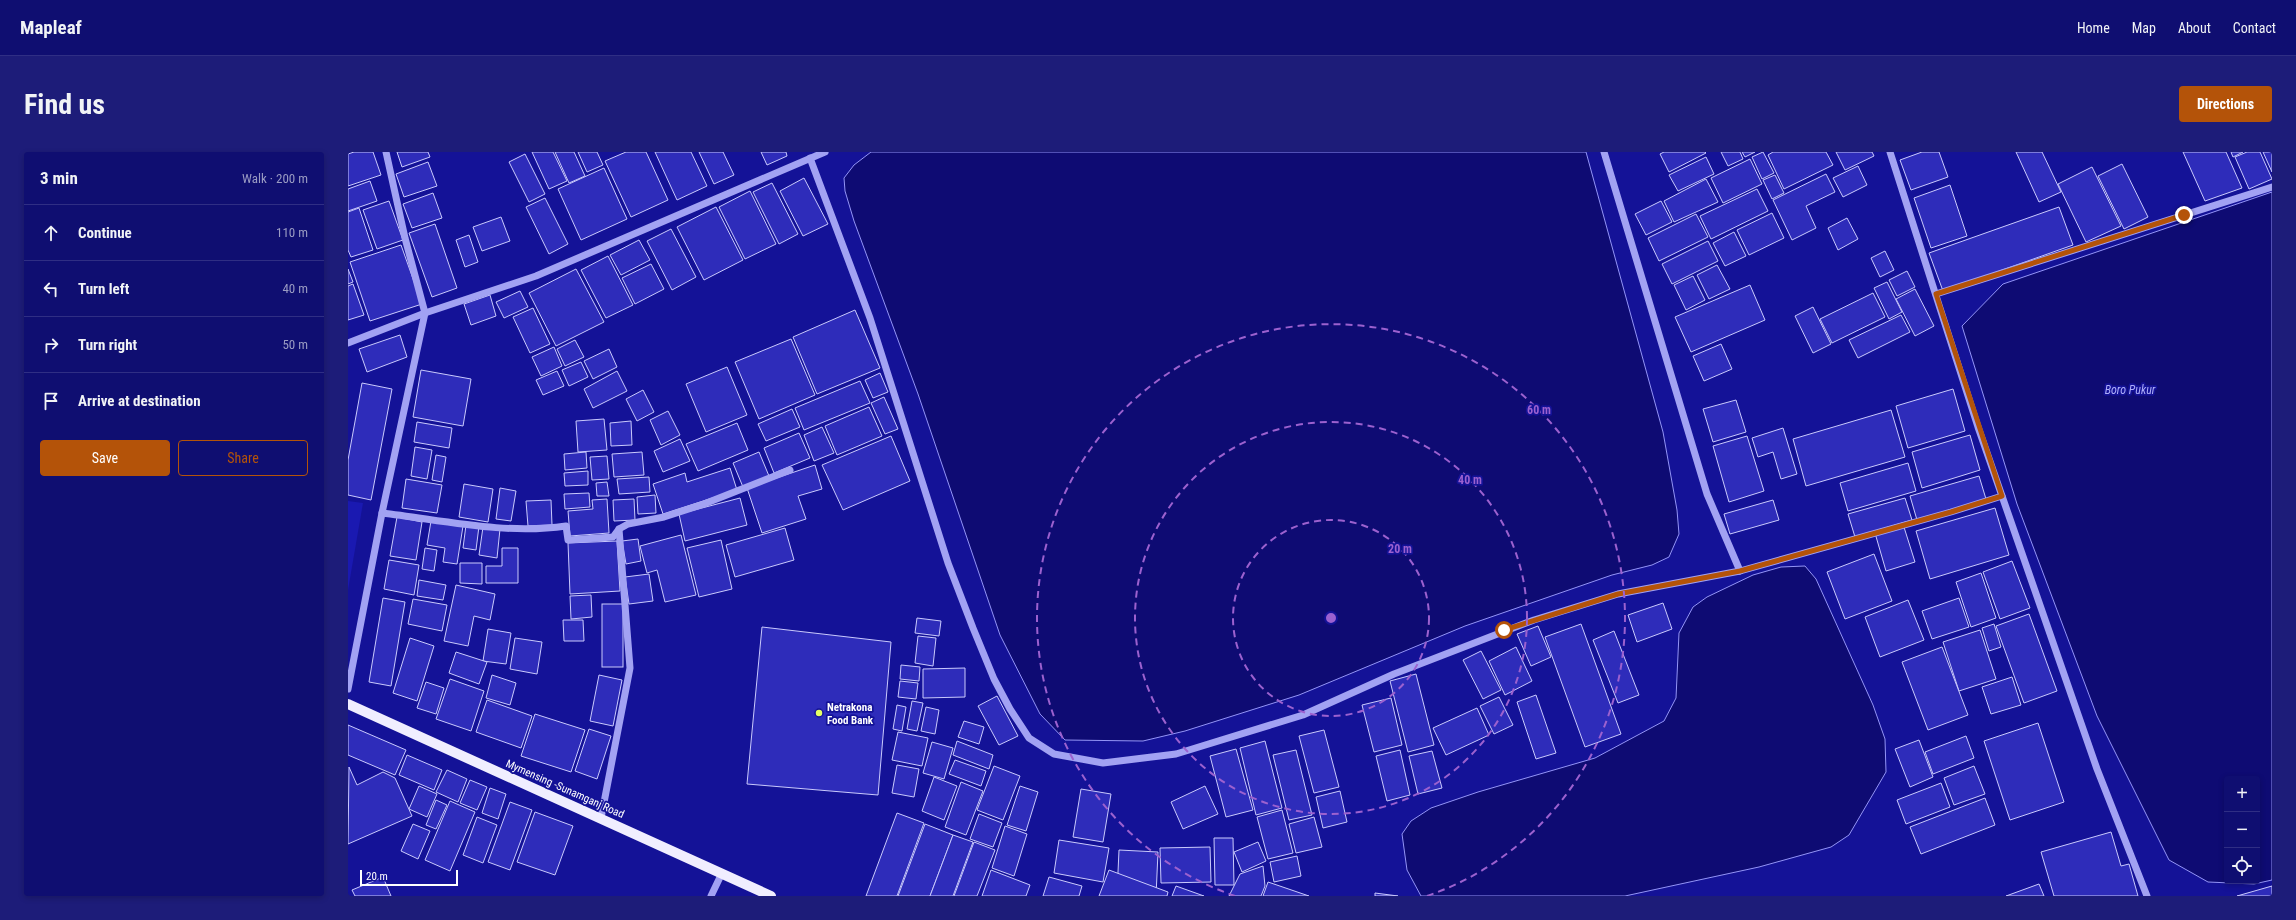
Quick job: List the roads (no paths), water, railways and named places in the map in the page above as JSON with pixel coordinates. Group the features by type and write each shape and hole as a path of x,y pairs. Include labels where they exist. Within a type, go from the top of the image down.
{"main road":[{"name":"Mymensing -Sunamganj Road","path":"348,704 771,896"}],"street":[{"path":"348,689 382,513 425,313 404,238 386,152"},
{"path":"348,343 425,313 536,276 826,152"},
{"path":"1604,152 1707,494 1740,571"},
{"path":"1890,152 2002,496 2097,769 2147,896"},
{"path":"810,158 870,318 948,563 973,628 994,679 1010,709 1029,738 1054,754 1103,763 1176,754 1302,715 1394,674 1534,620 1618,594 1740,571 1951,512 2002,496"},
{"path":"1936,294 2272,187"},
{"path":"382,513 504,528 541,530 566,526 568,540 613,537 619,528 628,524 664,517 704,504 790,470"},
{"path":"601,818 630,668 619,528"},
{"path":"711,896 722,874"}],"water":[{"path":"871,152 1586,152 1663,432 1677,510 1679,534 1669,557 1652,565 1612,575 1465,626 1299,695 1185,731 1143,741 1065,740 1040,714 1000,635 918,394 854,221 845,191 844,178 854,165"},
{"name":"Boro Pukur","path":"2272,192 2272,880 2260,883 2260,776 2224,776 2224,883 2208,882 2169,860 2097,716 2017,504 1962,326 2003,284"},
{"path":"1805,566 1816,579 1873,705 1885,739 1886,772 1849,835 1831,847 1759,867 1625,896 1421,896 1407,870 1402,834 1411,821 1431,808 1478,792 1595,758 1664,721 1676,698 1679,633 1693,607 1707,597 1753,575 1781,567"}],"place":[{"name":"Netrakona Food Bank","path":"819,713"}]}
